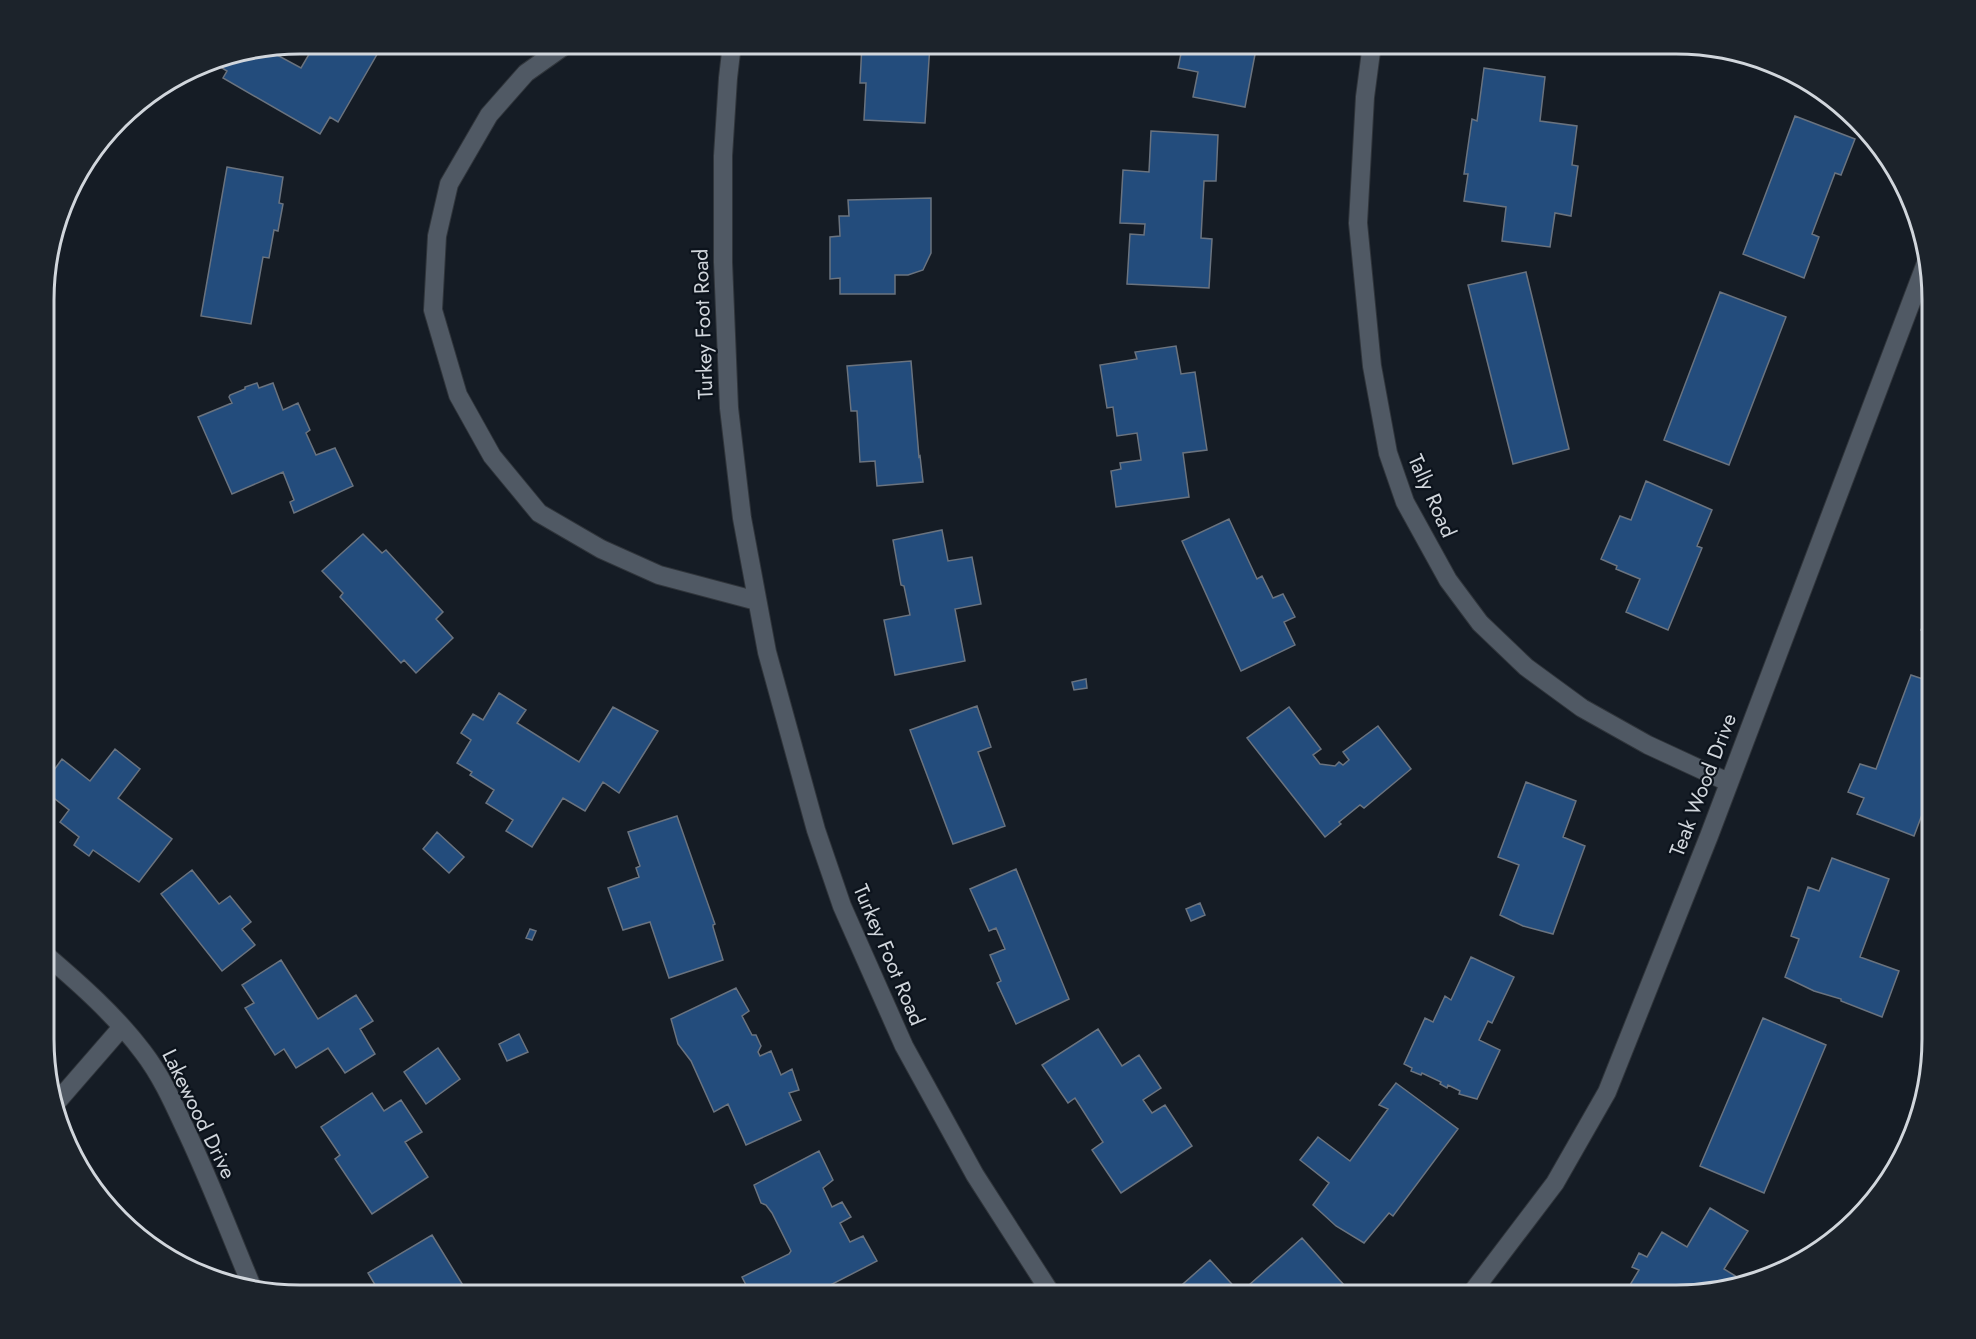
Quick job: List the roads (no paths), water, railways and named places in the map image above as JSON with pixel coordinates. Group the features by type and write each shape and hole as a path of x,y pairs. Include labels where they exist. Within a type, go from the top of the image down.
{"street":[{"path":"553,54 526,73 489,115 449,184 437,236 433,310 459,395 492,456 540,513 601,549 659,575 757,601"},
{"name":"Turkey Foot Road","path":"731,54 723,156 723,262 729,408 742,518 766,652 816,830 842,906 903,1046 975,1175 1046,1285"},
{"name":"Tally Road","path":"1371,54 1365,97 1358,223 1372,366 1388,453 1405,502 1448,580 1480,623 1526,667 1582,708 1648,745 1728,782"},
{"name":"Teak Wood Drive","path":"1478,1285 1556,1183 1607,1092 1709,836 1921,277"},
{"name":"Lakewood Drive","path":"54,962 122,1027 144,1053 168,1092 249,1279"},
{"path":"61,1097 122,1027"}]}
